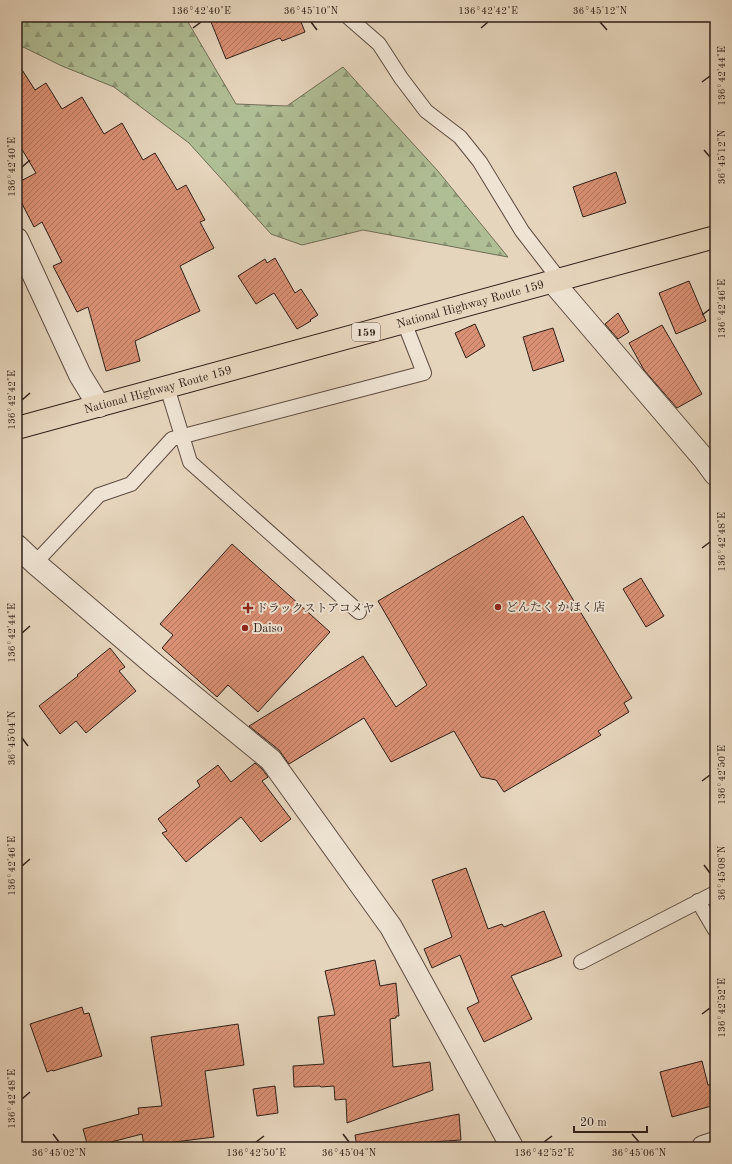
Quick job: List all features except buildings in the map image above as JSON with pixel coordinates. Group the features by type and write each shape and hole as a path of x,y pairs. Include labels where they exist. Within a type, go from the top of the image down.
{"highway":[{"name":"National Highway Route 159","path":"17,428 715,237"}],"street":[{"path":"17,239 80,375 99,406"},
{"path":"555,280 715,474"},
{"path":"17,546 156,666 271,760 391,927 512,1147"},
{"path":"703,1147 715,1144"}],"lane":[{"path":"348,17 378,44 426,111 460,137 480,162 522,231 555,280"},
{"path":"35,563 99,494 131,484 172,439 424,373 404,322"},
{"path":"167,387 190,462 359,612"},
{"path":"581,962 715,893"},
{"path":"698,901 715,930"}],"green space":[{"path":"17,17 185,17 236,104 287,106 343,67 437,170 508,257 363,230 302,245 271,234 189,143 114,87 62,66 17,44"}],"place":[{"name":"どんたく かほく店","path":"498,607"},
{"name":"ドラックストアコメヤ","path":"248,608"},
{"name":"Daiso","path":"245,628"}]}
